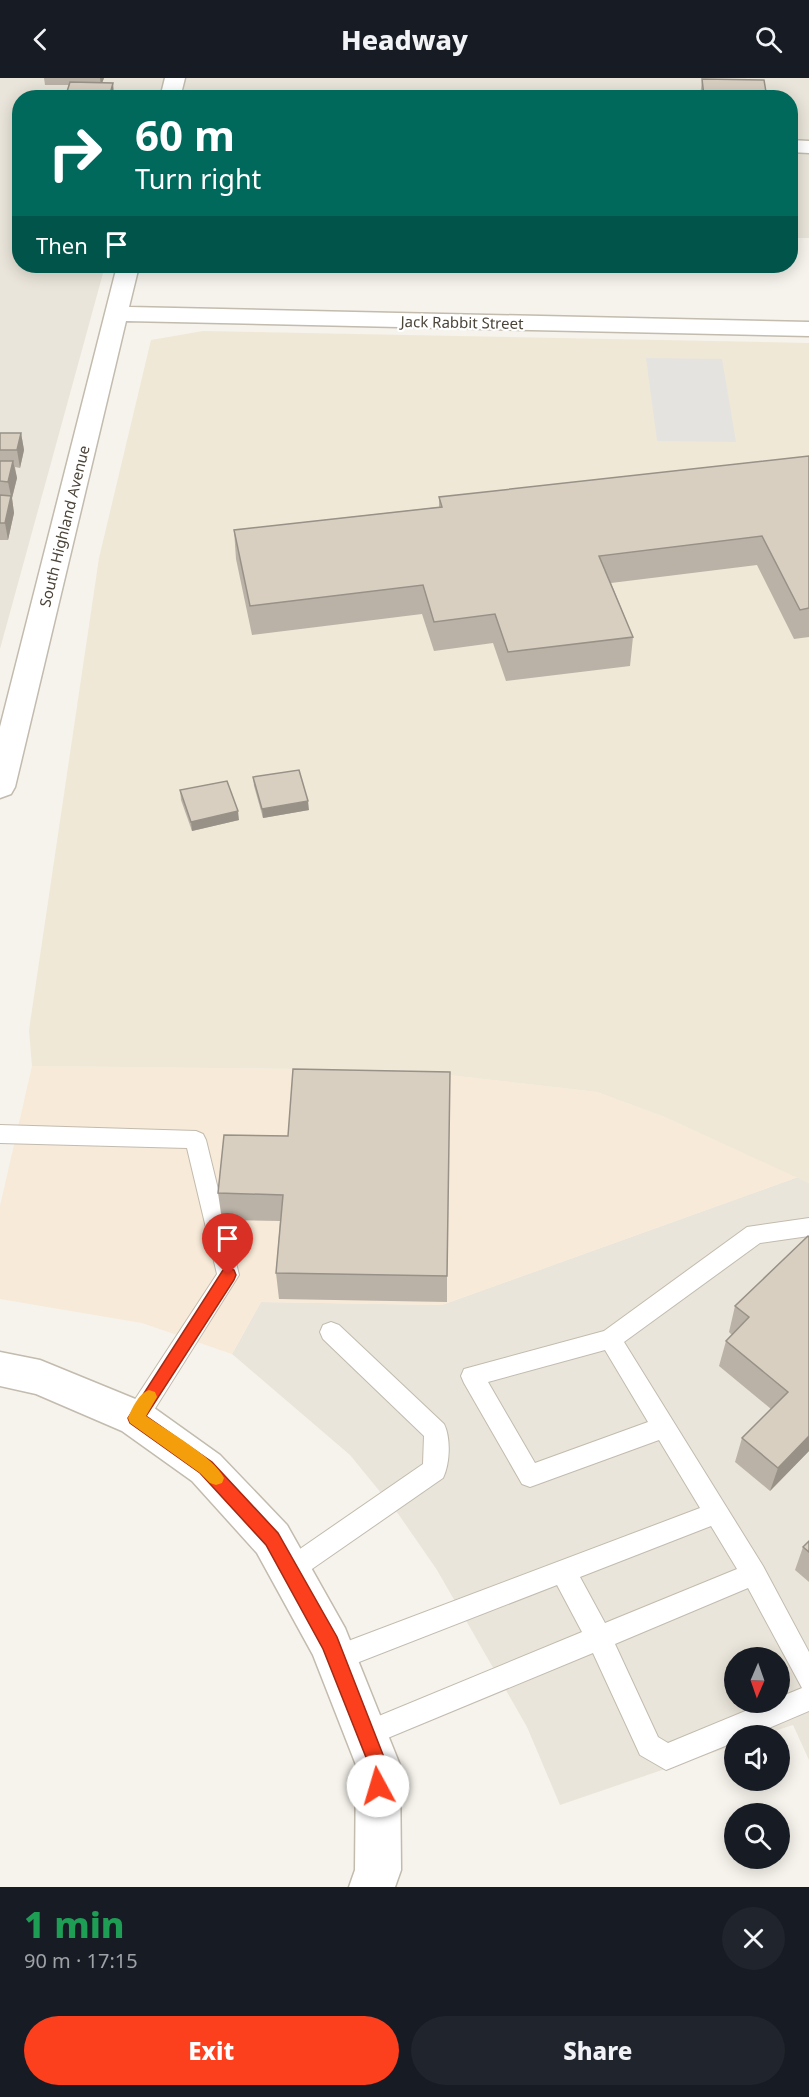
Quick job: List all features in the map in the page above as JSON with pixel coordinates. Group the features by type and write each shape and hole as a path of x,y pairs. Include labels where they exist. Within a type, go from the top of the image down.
{"street":[{"name":"South Highland Avenue","path":"0,787 126,273"},
{"name":"Jack Rabbit Street","path":"116,314 809,329"},
{"path":"0,1370 40,1377 136,1418 206,1467 272,1539 336,1658 378,1765 378,1870 372,1887"}],"lane":[{"path":"0,1134 196,1140 228,1275 136,1418"},
{"path":"664,1427 530,1476 472,1376 610,1339 755,1233 809,1227"},
{"path":"290,1570 435,1470 436,1432 331,1332"},
{"path":"610,1339 754,1574 809,1678"},
{"path":"336,1658 716,1513"},
{"path":"563,1571 599,1638 649,1746 666,1757 809,1698"},
{"path":"366,1734 754,1574"}],"shaded area":[{"path":"0,78 809,78 809,238 798,238 798,90 12,90 12,273 103,273 0,649"},
{"path":"203,331 809,343 809,1183 665,1117 597,1092 405,1070 32,1066 29,1030 99,558 151,340"},
{"path":"646,358 722,359 736,442 657,441"},
{"path":"32,1066 405,1070 597,1092 665,1117 798,1177 442,1305 261,1302 232,1354 142,1323 0,1299 0,1206"},
{"path":"798,1177 809,1183 809,1760 793,1725 724,1725 724,1749 560,1805 527,1727 437,1570 399,1515 350,1455 232,1354 261,1302 442,1305"}],"building":[{"path":"702,79 764,80 766,90 703,90"},
{"path":"70,82 113,83 111,90 68,90"},
{"path":"0,433 21,433 17,450 0,450"},
{"path":"809,456 809,608 800,610 762,536 599,556 633,637 508,652 495,614 434,622 423,585 250,606 234,530 442,507 439,497"},
{"path":"0,461 13,461 8,482 0,481"},
{"path":"0,495 11,496 5,523 0,523"},
{"path":"299,770 308,801 262,809 253,777"},
{"path":"227,781 238,811 191,822 180,790"},
{"path":"293,1069 450,1072 447,1276 276,1273 283,1195 218,1193 224,1135 288,1136"},
{"path":"808,1236 809,1436 778,1468 742,1438 788,1392 726,1341 749,1317 735,1306"},
{"path":"809,1541 809,1552 803,1547"}],"slow traffic":[{"path":"149,1397 136,1418 206,1467 216,1478"}],"route":[{"path":"228,1275 136,1418 206,1467 272,1539 330,1644 378,1765 378,1786"}]}
